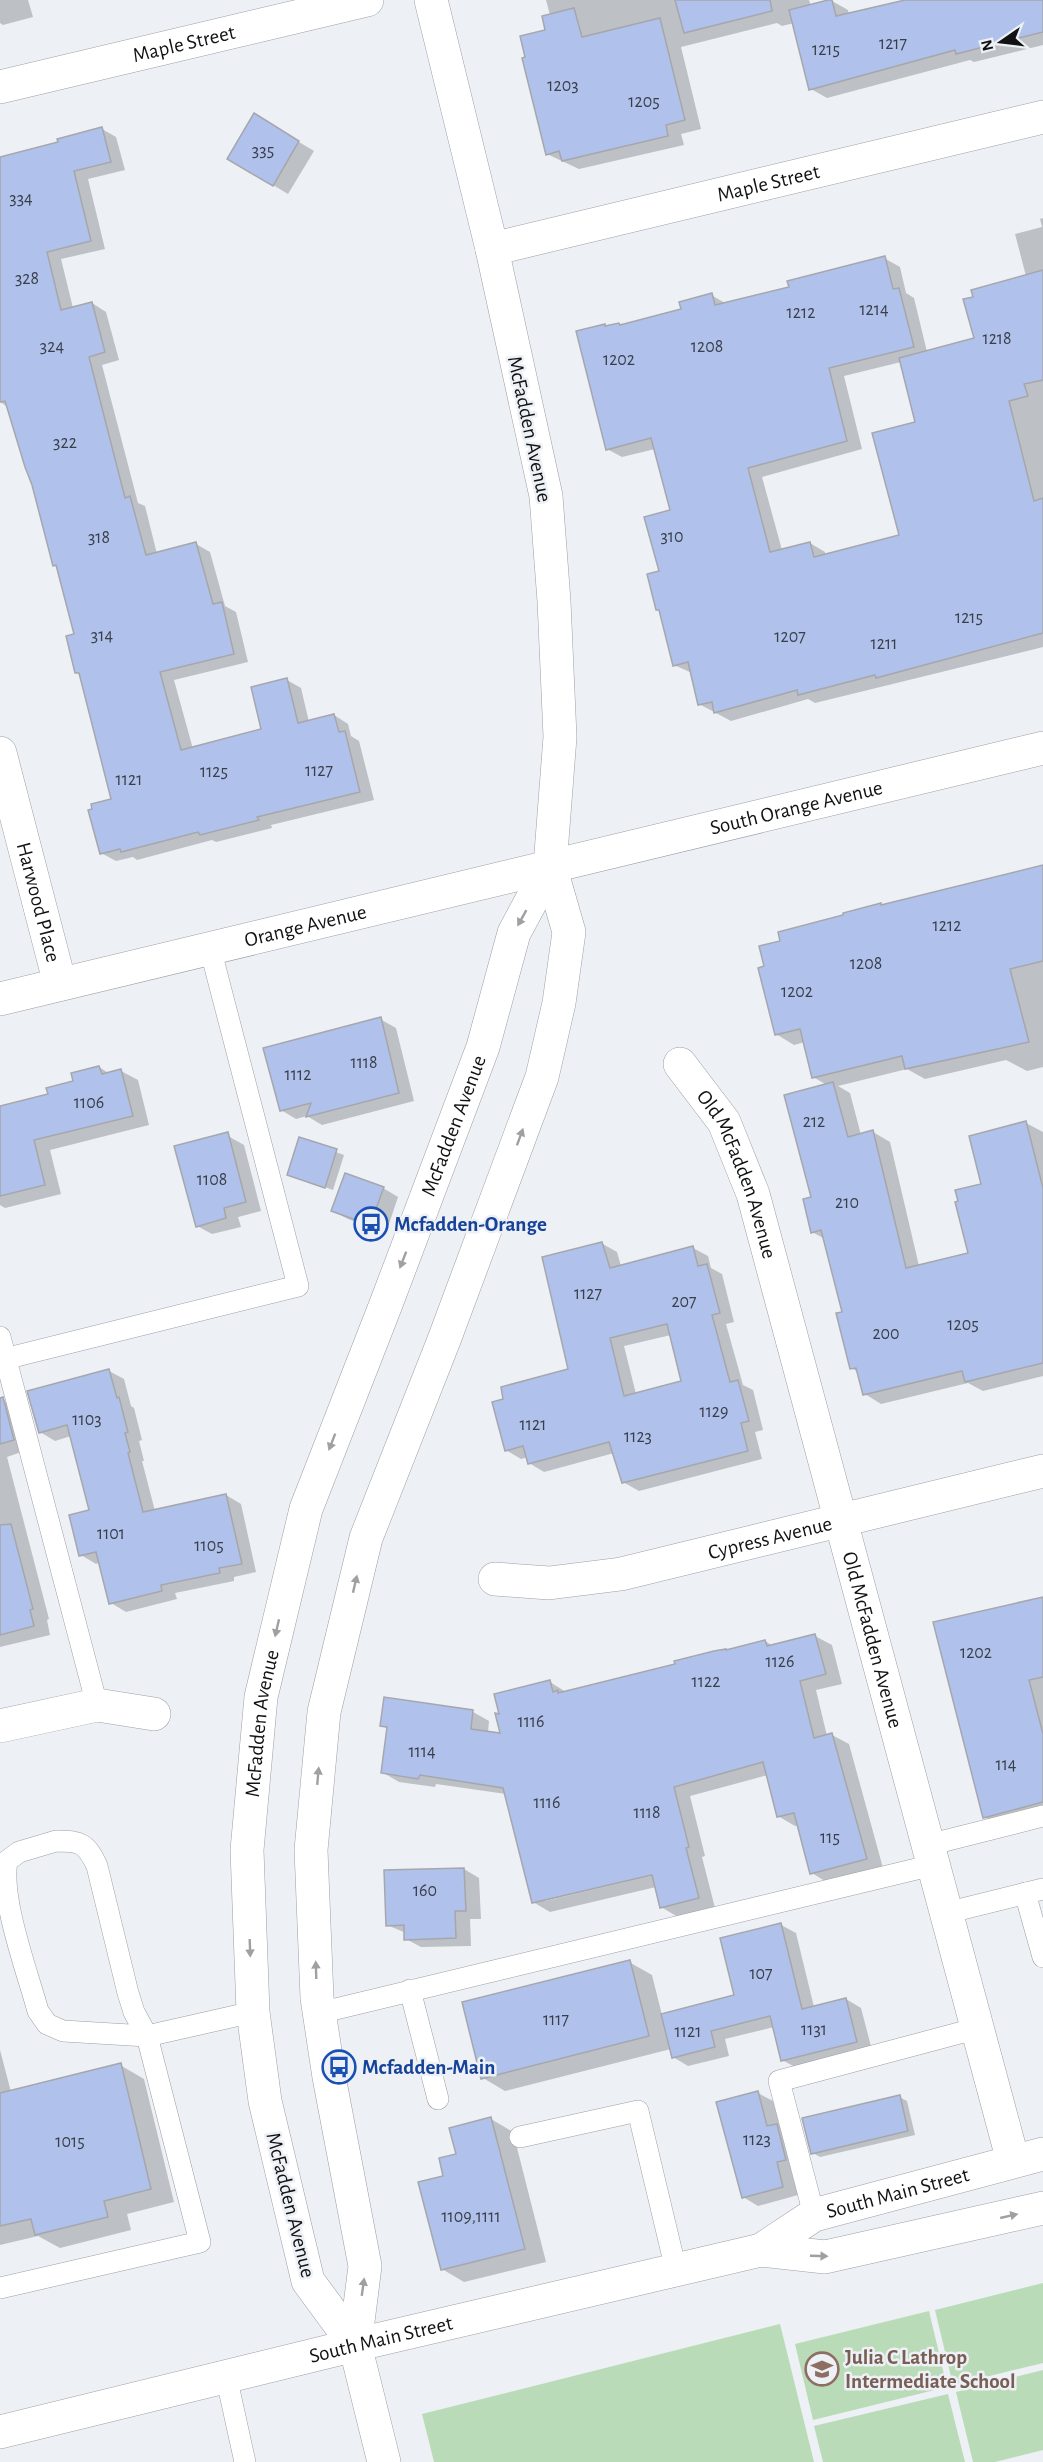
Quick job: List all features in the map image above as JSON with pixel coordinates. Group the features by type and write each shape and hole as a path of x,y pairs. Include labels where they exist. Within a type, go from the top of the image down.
{"street":[{"name":"Maple Street","path":"0,87 367,0"},
{"name":"McFadden Avenue","path":"355,2344 365,2266 329,2077 320,2013 311,1850 324,1712 366,1539 542,1077 559,1003 569,932 550,866 560,737 554,601 546,496 492,249 431,0"},
{"name":"Maple Street","path":"492,249 1043,117"},
{"name":"South Orange Avenue","path":"550,866 1043,748"},
{"name":"Harwood Place","path":"0,753 60,984"},
{"name":"McFadden Avenue","path":"355,2344 308,2281 266,2101 252,2012 246,1850 261,1697 306,1509 483,1047 514,933 550,866"},
{"name":"Orange Avenue","path":"60,984 550,866"},
{"path":"0,999 60,984"},
{"name":"Old McFadden Avenue","path":"680,1064 724,1122 753,1194 978,2028 1028,2158"},
{"name":"Cypress Avenue","path":"495,1578 549,1583 621,1574 1043,1471"},
{"path":"0,1726 97,1706 154,1714"},
{"name":"South Main Street","path":"761,2250 814,2215 1028,2158"},
{"name":"South Main Street","path":"0,2432 355,2344 761,2250 825,2257 1043,2208"},
{"path":"355,2344 384,2462"}],"lane":[{"path":"3,1359 298,1286 210,948"},
{"path":"0,1337 3,1359 97,1706"},
{"path":"320,2013 931,1855 1043,1816"},
{"path":"0,2288 200,2242 147,2036 134,2012 128,1993 96,1866 89,1849 75,1841 56,1842 19,1852 7,1862 4,1877 6,1888 38,2011 47,2024 63,2031 147,2036 252,2012"},
{"path":"946,1913 1034,1891 1043,1957"},
{"path":"410,1990 438,2099"},
{"path":"814,2215 779,2081 978,2028"},
{"path":"520,2137 638,2111 676,2270"},
{"path":"226,2376 246,2462"}],"green space":[{"path":"1043,2283 1043,2363 953,2385 935,2310"},
{"path":"929,2311 947,2387 813,2420 795,2344"},
{"path":"780,2324 814,2462 434,2462 422,2414"},
{"path":"1043,2370 1043,2450 995,2462 973,2462 956,2392"},
{"path":"948,2394 965,2462 823,2462 814,2426"}],"building":[{"path":"675,0 770,0 772,11 684,33"},
{"path":"832,0 836,16 905,0 1043,0 1043,32 956,54 955,50 809,90 789,10"},
{"path":"574,8 582,37 660,18 685,120 666,125 668,136 562,161 559,151 546,155 522,58 525,57 520,36 545,30 542,16"},
{"path":"254,113 299,141 273,186 227,159"},
{"path":"102,127 111,162 74,171 91,241 47,252 61,310 92,302 105,352 89,357 125,498 130,496 146,555 196,542 213,604 222,602 234,654 160,672 181,750 261,729 251,687 287,678 298,723 334,714 339,732 345,731 360,792 257,817 259,820 200,835 198,832 121,852 120,849 100,854 88,810 92,809 91,804 111,799 79,673 75,673 66,636 74,634 56,565 53,566 32,485 5,401 0,402 0,157 58,142 57,139"},
{"path":"885,256 893,289 899,288 914,347 829,368 847,441 748,468 770,552 810,542 814,557 899,535 872,433 915,422 899,358 974,338 963,299 973,297 971,290 1043,270 1043,380 1024,384 1028,396 1009,401 1034,501 1043,498 1043,633 876,678 875,675 798,695 797,690 714,713 712,702 698,705 688,662 673,666 647,574 659,571 644,517 670,510 651,438 606,450 576,331 605,324 605,326 619,323 620,325 681,309 679,302 712,293 715,305 789,287 787,281"},
{"path":"1043,865 1043,961 1010,969 1029,1042 905,1069 902,1056 812,1078 800,1029 775,1035 758,968 764,966 759,946 780,941 778,932 881,903 881,905"},
{"path":"381,1017 399,1093 306,1117 311,1103 280,1111 263,1048"},
{"path":"99,1066 102,1074 121,1069 133,1116 34,1140 45,1185 0,1196 0,1106 48,1094 46,1088 73,1081 71,1073"},
{"path":"833,1082 848,1137 873,1130 906,1268 968,1253 955,1202 958,1201 955,1190 981,1184 969,1136 1026,1121 1043,1188 1043,1363 965,1382 962,1371 863,1395 856,1368 850,1369 836,1313 842,1312 821,1230 811,1233 803,1199 811,1197 784,1095"},
{"path":"228,1132 246,1202 224,1208 226,1218 196,1227 174,1146"},
{"path":"299,1137 337,1149 325,1188 287,1175"},
{"path":"345,1173 384,1187 370,1225 331,1211"},
{"path":"602,1242 610,1268 693,1246 698,1266 707,1264 720,1313 712,1315 730,1382 738,1380 749,1421 741,1423 748,1451 622,1483 609,1442 528,1464 523,1446 505,1451 492,1402 503,1399 501,1387 568,1369 542,1257","holes":["667,1324 681,1381 624,1396 610,1338"]},
{"path":"109,1369 128,1432 125,1433 130,1452 128,1453 143,1512 226,1494 242,1564 219,1568 220,1573 161,1585 162,1591 109,1604 96,1552 79,1556 69,1515 89,1510 67,1425 39,1433 27,1391"},
{"path":"3,1397 14,1440 0,1444 0,1398"},
{"path":"11,1524 33,1609 30,1610 34,1626 0,1635 0,1525"},
{"path":"1043,1597 1043,1677 1029,1680 1043,1734 1043,1802 983,1818 933,1622"},
{"path":"815,1634 826,1674 800,1681 814,1738 832,1733 867,1859 810,1874 794,1813 777,1817 763,1762 674,1787 699,1898 660,1908 652,1875 532,1903 503,1788 420,1775 418,1779 381,1773 387,1727 380,1726 384,1697 473,1710 471,1729 500,1733 495,1713 499,1714 494,1694 550,1680 553,1692 558,1690 558,1693 675,1664 674,1661 714,1651 765,1640 767,1646"},
{"path":"464,1868 466,1911 455,1911 456,1938 404,1940 404,1925 386,1926 384,1870"},
{"path":"781,1923 802,2009 846,1998 857,2042 781,2061 770,2016 711,2031 715,2047 672,2058 661,2014 734,1995 720,1938"},
{"path":"630,1960 649,2036 481,2079 462,2002"},
{"path":"121,2063 151,2189 104,2201 108,2217 35,2235 31,2219 0,2226 0,2093"},
{"path":"758,2091 767,2126 777,2124 786,2160 777,2162 783,2187 742,2198 716,2102"},
{"path":"900,2095 908,2131 811,2154 802,2118"},
{"path":"491,2117 525,2249 441,2270 418,2182 443,2176 439,2158 456,2154 449,2128"}],"place":[{"name":"Mcfadden-Orange","path":"371,1224"},
{"name":"Mcfadden-Main","path":"339,2067"},
{"name":"Julia C Lathrop Intermediate School","path":"822,2369"}]}
